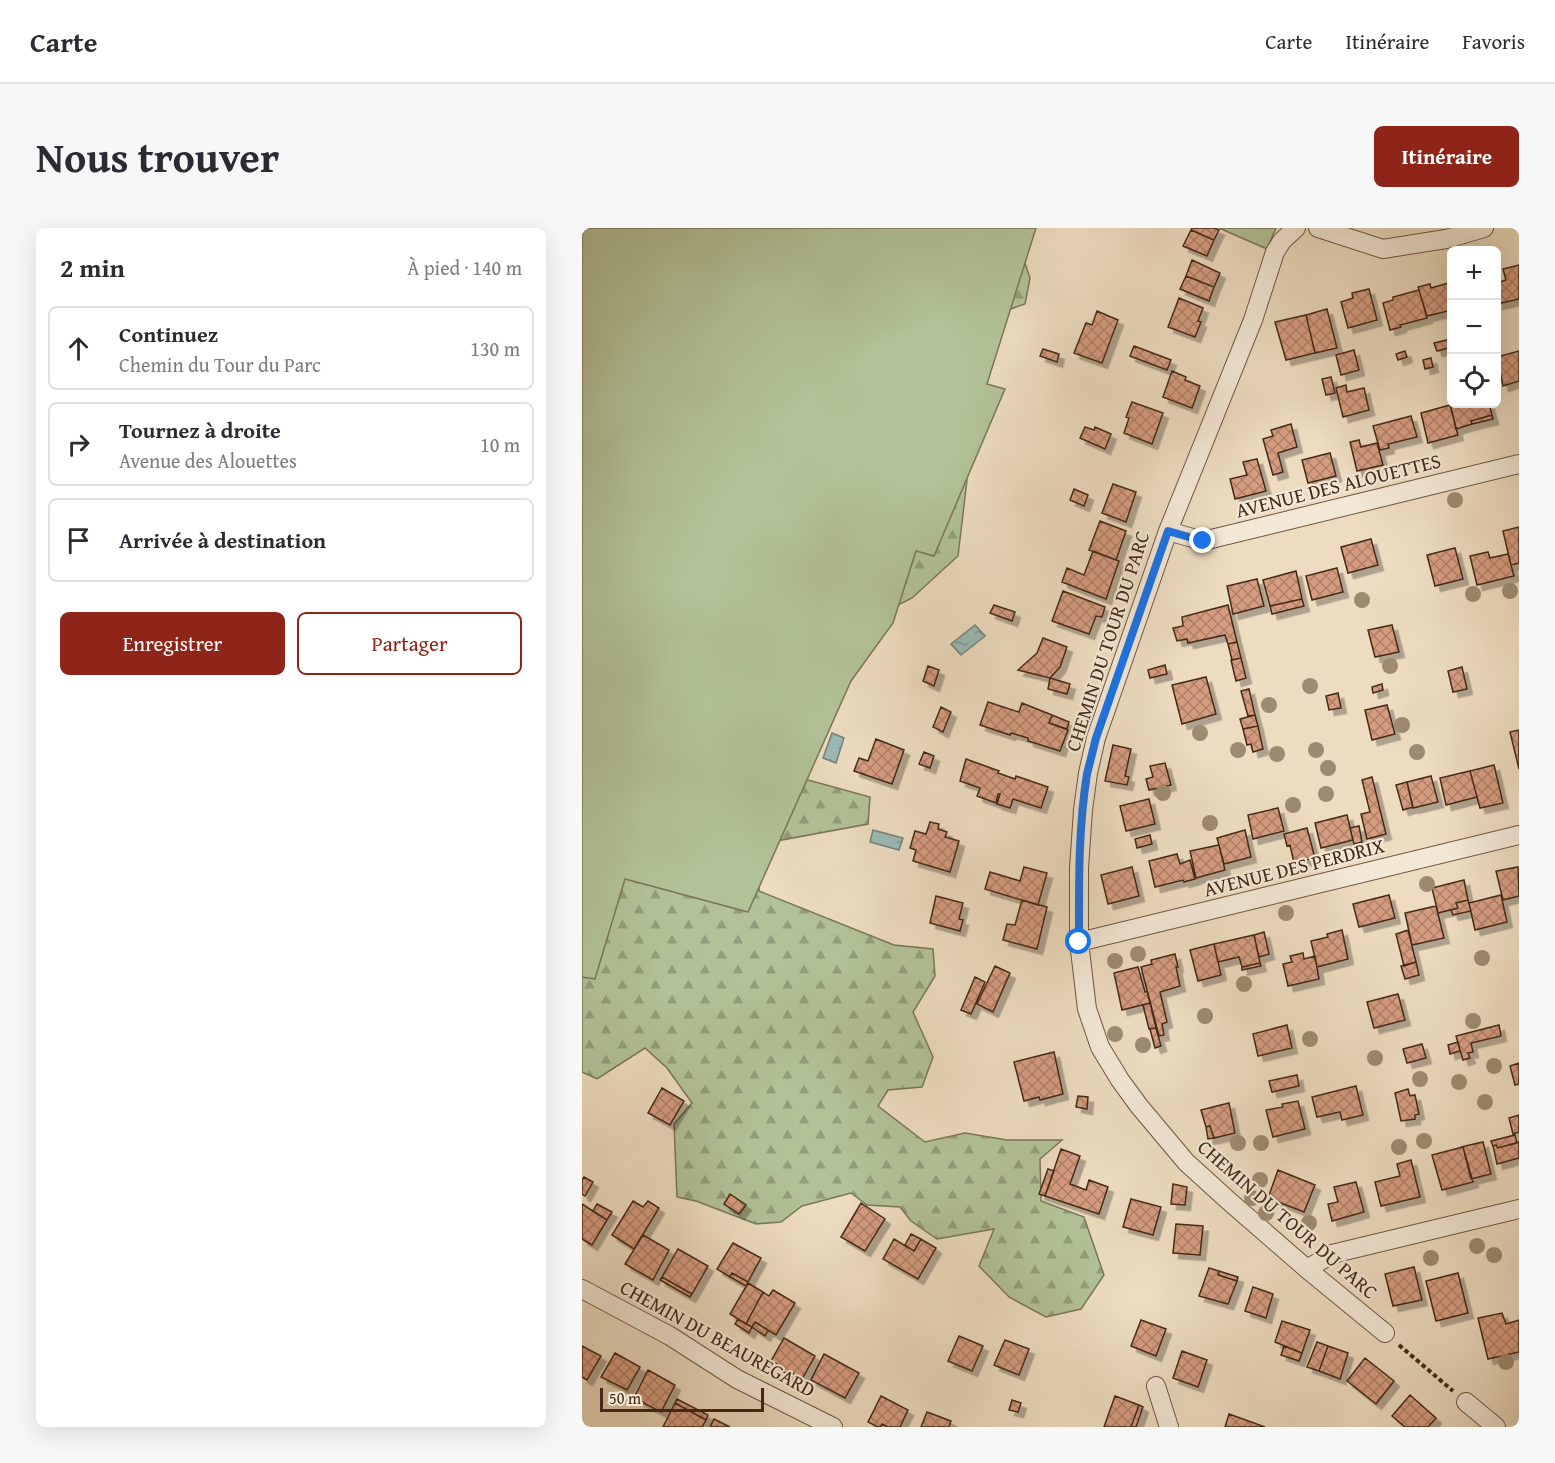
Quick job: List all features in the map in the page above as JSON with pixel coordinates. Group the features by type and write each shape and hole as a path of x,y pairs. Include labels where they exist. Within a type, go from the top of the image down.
{"street":[{"name":"CHEMIN DU TOUR DU PARC","path":"1296,228 1282,241 1275,252 1252,320 1168,531 1096,738 1083,810 1079,868 1079,942 1087,1009 1100,1047 1120,1080 1140,1106 1186,1162 1307,1269 1385,1333"},
{"path":"1318,228 1383,249 1446,239 1484,228"},
{"name":"AVENUE DES ALOUETTES","path":"1168,531 1203,541 1519,464"},
{"name":"AVENUE DES PERDRIX","path":"1079,942 1519,835"},
{"path":"1307,1269 1332,1254 1519,1209"},
{"name":"CHEMIN DU BEAUREGARD","path":"582,1289 670,1336 737,1379 833,1427"},
{"path":"1156,1386 1169,1427"},
{"path":"1466,1402 1496,1427"}],"path":[{"path":"1385,1333 1466,1402"}],"green space":[{"path":"582,228 1013,228 1030,278 1025,304 981,319 941,436 967,480 958,556 912,598 873,618 779,772 870,797 868,824 760,844 759,891 894,945 933,949 935,976 913,1012 933,1057 922,1087 888,1090 878,1106 925,1142 965,1133 1007,1140 1062,1140 1040,1159 1041,1201 1084,1217 1104,1275 1081,1309 1046,1317 1009,1297 979,1266 994,1229 937,1239 911,1221 900,1207 867,1205 851,1193 802,1206 781,1222 756,1224 696,1201 677,1197 674,1124 692,1103 667,1068 645,1048 597,1079 582,1072"},
{"path":"582,228 1036,228 987,384 1005,389 934,556 916,551 893,623 851,681 748,912 625,879 595,979 582,977"},
{"path":"1219,228 1276,228 1267,249"}],"water":[{"path":"975,625 985,636 961,655 951,644"},
{"path":"832,733 844,738 836,763 823,758"},
{"path":"873,830 903,838 899,850 870,842"}],"building":[{"path":"1192,228 1219,230 1214,240 1191,230"},
{"path":"1191,230 1214,240 1207,256 1183,246"},
{"path":"1192,260 1220,273 1214,287 1186,276"},
{"path":"1519,265 1519,299 1501,303 1501,282 1506,280 1503,269"},
{"path":"1186,276 1214,287 1209,301 1180,289"},
{"path":"1447,283 1447,311 1427,316 1418,287 1430,284 1431,288"},
{"path":"1369,289 1377,320 1348,328 1341,302 1353,298 1352,293"},
{"path":"1419,290 1427,318 1390,330 1383,303 1393,300 1393,297"},
{"path":"1179,298 1203,308 1195,337 1168,327"},
{"path":"1327,309 1337,348 1315,353 1306,315"},
{"path":"1097,311 1118,320 1102,363 1074,353 1086,323 1092,325"},
{"path":"1306,315 1315,353 1286,360 1275,322"},
{"path":"1447,340 1447,348 1437,351 1434,343"},
{"path":"1134,346 1171,360 1167,370 1130,356"},
{"path":"1043,349 1059,354 1057,362 1040,356"},
{"path":"1354,350 1359,370 1341,375 1336,355"},
{"path":"1405,351 1407,357 1398,360 1396,354"},
{"path":"1519,351 1519,381 1503,386 1501,356"},
{"path":"1431,358 1433,367 1425,369 1423,360"},
{"path":"1172,371 1200,386 1192,408 1163,397"},
{"path":"1331,377 1335,393 1326,395 1322,379"},
{"path":"1346,385 1347,392 1364,388 1369,410 1343,417 1336,388"},
{"path":"1132,402 1163,413 1152,444 1124,433 1129,418 1126,417"},
{"path":"1447,406 1447,408 1451,408 1458,435 1428,443 1421,413"},
{"path":"1451,408 1490,408 1492,415 1471,421 1472,424 1456,429"},
{"path":"1492,415 1493,419 1472,424 1471,421"},
{"path":"1411,416 1417,437 1388,444 1389,448 1380,450 1373,426"},
{"path":"1291,424 1297,447 1278,453 1283,472 1273,475 1263,439 1273,436 1271,430"},
{"path":"1085,427 1094,430 1095,427 1111,434 1105,449 1080,438"},
{"path":"1359,440 1361,447 1377,443 1383,465 1357,471 1350,442"},
{"path":"1330,453 1336,476 1308,483 1302,460"},
{"path":"1257,459 1266,491 1235,499 1230,479 1247,475 1243,462"},
{"path":"1113,484 1136,492 1126,522 1102,513"},
{"path":"1074,489 1088,495 1084,506 1070,500"},
{"path":"1100,521 1126,531 1116,560 1089,550"},
{"path":"1519,527 1519,563 1511,565 1503,531"},
{"path":"1371,539 1378,565 1348,573 1341,547"},
{"path":"1455,548 1463,579 1435,586 1427,555"},
{"path":"1093,551 1119,561 1106,599 1062,582 1067,568 1084,575"},
{"path":"1488,552 1490,558 1508,554 1514,576 1477,585 1470,556"},
{"path":"1337,568 1343,592 1312,600 1306,576"},
{"path":"1296,571 1302,599 1270,606 1263,580"},
{"path":"1257,579 1264,606 1233,614 1227,586"},
{"path":"1063,591 1105,607 1102,617 1096,616 1089,634 1052,621"},
{"path":"1302,599 1304,606 1272,614 1270,606"},
{"path":"994,605 1015,612 1012,621 990,613"},
{"path":"1228,605 1237,642 1228,644 1225,635 1188,643 1187,639 1177,641 1173,628 1183,626 1182,617"},
{"path":"1392,625 1399,652 1375,657 1368,630"},
{"path":"1043,638 1067,647 1060,667 1050,678 1018,670 1037,653"},
{"path":"1237,642 1241,658 1232,660 1228,644"},
{"path":"1241,658 1246,678 1236,681 1231,660"},
{"path":"1165,665 1167,674 1150,678 1148,670"},
{"path":"928,666 939,670 934,686 923,681"},
{"path":"1462,667 1467,689 1453,692 1448,671"},
{"path":"1206,677 1216,714 1182,724 1172,685"},
{"path":"1050,678 1070,684 1067,694 1048,689"},
{"path":"1382,684 1383,690 1373,693 1372,687"},
{"path":"1249,689 1255,715 1248,716 1241,691"},
{"path":"1338,693 1341,708 1329,710 1326,696"},
{"path":"988,702 1019,712 1022,703 1052,715 1049,723 1068,730 1060,751 1028,741 1028,738 1011,733 1010,735 980,725"},
{"path":"1387,705 1395,734 1372,740 1365,710"},
{"path":"941,707 951,712 943,732 933,727"},
{"path":"1052,715 1069,722 1067,729 1049,723"},
{"path":"1255,715 1258,726 1243,729 1240,719"},
{"path":"1258,726 1263,749 1253,752 1251,744 1247,745 1243,729"},
{"path":"1519,730 1519,769 1510,732"},
{"path":"876,739 904,750 892,784 854,771 859,758 868,761"},
{"path":"1113,745 1131,749 1125,776 1129,777 1127,785 1105,781"},
{"path":"924,752 934,756 930,768 919,764"},
{"path":"966,759 1015,779 1016,776 1048,787 1041,808 1013,799 1010,808 997,804 1000,794 998,794 996,803 977,796 980,788 960,781"},
{"path":"1165,763 1171,785 1149,790 1146,779 1153,777 1150,766"},
{"path":"1494,765 1503,803 1480,808 1470,771"},
{"path":"1470,771 1477,797 1446,805 1440,778"},
{"path":"1431,776 1438,802 1413,808 1407,782"},
{"path":"1372,777 1386,834 1367,839 1361,814 1370,812 1362,780"},
{"path":"1407,782 1413,807 1403,810 1396,785"},
{"path":"1149,799 1155,824 1126,831 1120,806"},
{"path":"1278,808 1284,831 1253,839 1248,815"},
{"path":"1347,815 1353,840 1321,848 1315,823"},
{"path":"930,822 939,824 938,829 947,832 945,837 959,841 950,872 913,861 916,850 910,848 915,831 926,834"},
{"path":"1359,826 1362,842 1354,844 1350,828"},
{"path":"1307,828 1315,858 1294,863 1290,845 1287,846 1284,834"},
{"path":"1245,830 1251,857 1224,864 1217,838"},
{"path":"1150,835 1152,844 1137,848 1135,839"},
{"path":"1219,845 1225,870 1196,878 1190,851"},
{"path":"1177,854 1180,864 1190,860 1195,879 1155,887 1149,861"},
{"path":"1024,867 1047,873 1038,905 985,889 990,872 1020,881"},
{"path":"1132,867 1139,896 1108,904 1101,875"},
{"path":"1518,867 1519,896 1503,900 1496,871"},
{"path":"1464,880 1468,900 1456,903 1458,908 1438,913 1432,888"},
{"path":"1389,895 1395,918 1359,927 1353,904"},
{"path":"1501,895 1507,922 1475,930 1469,903"},
{"path":"936,896 963,903 959,919 963,920 960,931 930,923"},
{"path":"1022,900 1047,907 1037,949 1003,940 1007,924 1015,925"},
{"path":"1468,900 1471,911 1453,915 1451,910 1458,908 1456,903"},
{"path":"1436,906 1444,938 1412,945 1405,913"},
{"path":"1342,930 1348,959 1317,967 1311,941 1328,937 1327,934"},
{"path":"1408,930 1416,962 1404,966 1396,934"},
{"path":"1264,932 1269,954 1259,957 1254,935"},
{"path":"1254,935 1260,963 1242,967 1239,957 1218,962 1214,944"},
{"path":"1214,944 1221,975 1198,981 1190,950"},
{"path":"1303,953 1304,959 1315,956 1319,979 1288,986 1283,964 1292,962 1290,956"},
{"path":"1175,954 1180,986 1160,992 1167,1022 1162,1024 1164,1035 1159,1036 1141,967 1152,964 1151,960"},
{"path":"1416,962 1419,975 1405,979 1401,966"},
{"path":"1260,963 1261,966 1242,970 1242,967"},
{"path":"995,966 1010,973 993,1012 977,1004"},
{"path":"1138,967 1150,1003 1122,1010 1114,973"},
{"path":"975,977 985,982 971,1014 961,1010"},
{"path":"1398,994 1405,1020 1374,1028 1367,1002"},
{"path":"1150,1003 1156,1028 1149,1029 1143,1005"},
{"path":"1287,1025 1292,1048 1258,1056 1253,1034"},
{"path":"1499,1025 1501,1036 1471,1043 1473,1052 1468,1053 1470,1058 1463,1060 1456,1036"},
{"path":"1156,1028 1161,1046 1155,1048 1150,1029"},
{"path":"1458,1042 1460,1051 1450,1054 1448,1045"},
{"path":"1422,1044 1426,1058 1407,1063 1403,1049"},
{"path":"1054,1052 1063,1094 1040,1100 1039,1097 1024,1101 1014,1062"},
{"path":"1519,1063 1519,1084 1515,1085 1510,1066"},
{"path":"1297,1075 1299,1086 1272,1092 1269,1081"},
{"path":"1356,1086 1363,1115 1342,1120 1340,1112 1317,1117 1312,1097"},
{"path":"662,1088 684,1101 670,1125 648,1113"},
{"path":"1408,1089 1410,1096 1415,1095 1419,1114 1415,1115 1415,1119 1401,1121 1395,1093"},
{"path":"1078,1096 1088,1097 1087,1109 1076,1107"},
{"path":"1298,1101 1305,1129 1273,1137 1266,1110"},
{"path":"1229,1103 1235,1133 1214,1138 1210,1126 1206,1127 1201,1110"},
{"path":"1519,1115 1519,1132 1513,1134 1509,1118"},
{"path":"1210,1126 1214,1138 1208,1139 1206,1127"},
{"path":"1515,1135 1517,1143 1498,1148 1496,1145 1493,1146 1491,1141"},
{"path":"1483,1142 1491,1174 1471,1179 1463,1147 1461,1147"},
{"path":"1519,1142 1519,1158 1497,1164 1493,1146 1496,1145 1498,1148"},
{"path":"1463,1147 1473,1182 1442,1190 1432,1155"},
{"path":"1061,1149 1080,1156 1070,1184 1086,1190 1089,1180 1108,1187 1099,1214 1045,1196"},
{"path":"1411,1160 1420,1197 1381,1206 1375,1182 1400,1176 1397,1164"},
{"path":"1048,1169 1054,1171 1045,1196 1039,1194"},
{"path":"1278,1170 1315,1185 1304,1212 1268,1198"},
{"path":"584,1177 593,1182 585,1196 582,1194"},
{"path":"1356,1182 1364,1212 1332,1221 1328,1204 1338,1202 1334,1187"},
{"path":"1173,1184 1187,1187 1185,1205 1171,1204"},
{"path":"730,1194 746,1205 739,1214 724,1204"},
{"path":"1131,1199 1161,1207 1153,1235 1123,1227"},
{"path":"633,1201 643,1207 648,1201 659,1208 634,1249 612,1235"},
{"path":"861,1203 885,1219 865,1251 841,1237"},
{"path":"582,1204 607,1220 592,1245 582,1239"},
{"path":"597,1204 612,1212 607,1220 593,1211"},
{"path":"1176,1224 1203,1226 1200,1255 1173,1253"},
{"path":"911,1234 921,1239 914,1251 905,1245"},
{"path":"643,1235 669,1250 653,1280 625,1264"},
{"path":"894,1239 914,1251 921,1239 936,1248 918,1279 883,1259"},
{"path":"733,1243 761,1258 748,1282 732,1273 730,1277 717,1269"},
{"path":"678,1249 708,1266 692,1294 662,1277"},
{"path":"1414,1267 1422,1300 1393,1306 1385,1274"},
{"path":"1209,1268 1219,1271 1218,1275 1237,1281 1228,1304 1199,1296"},
{"path":"1219,1271 1238,1277 1237,1281 1218,1275"},
{"path":"732,1273 748,1282 746,1286 730,1277"},
{"path":"1458,1273 1468,1313 1436,1321 1426,1281"},
{"path":"662,1277 692,1294 690,1297 660,1280"},
{"path":"748,1283 763,1292 746,1324 730,1314"},
{"path":"1253,1287 1273,1294 1266,1318 1245,1311"},
{"path":"773,1290 795,1303 776,1335 755,1322 752,1327 746,1324 763,1292 769,1296"},
{"path":"1502,1313 1506,1324 1519,1320 1519,1352 1488,1359 1478,1318"},
{"path":"738,1319 752,1327 749,1333 735,1324"},
{"path":"1141,1320 1166,1329 1156,1356 1131,1346"},
{"path":"1282,1321 1310,1330 1302,1353 1275,1342"},
{"path":"755,1322 768,1330 765,1336 752,1327"},
{"path":"959,1336 983,1346 972,1371 948,1361"},
{"path":"784,1338 815,1356 802,1379 791,1372 789,1375 780,1370 782,1367 771,1361"},
{"path":"1005,1340 1029,1349 1019,1375 994,1365"},
{"path":"1317,1342 1328,1346 1319,1371 1307,1367"},
{"path":"582,1346 601,1356 587,1380 582,1377"},
{"path":"1284,1346 1302,1353 1299,1361 1281,1355"},
{"path":"1328,1346 1348,1353 1340,1379 1319,1371"},
{"path":"1182,1351 1207,1360 1198,1387 1173,1378"},
{"path":"615,1353 640,1367 627,1390 601,1377"},
{"path":"824,1354 859,1373 845,1398 811,1380"},
{"path":"1365,1358 1394,1381 1376,1404 1347,1381"},
{"path":"648,1370 675,1385 661,1412 634,1398"},
{"path":"1410,1395 1436,1418 1428,1427 1405,1427 1392,1416"},
{"path":"881,1396 908,1410 900,1427 888,1427 882,1424 878,1427 868,1422"},
{"path":"1115,1396 1139,1405 1131,1427 1104,1427"},
{"path":"677,1399 708,1415 706,1420 675,1403"},
{"path":"1012,1400 1021,1403 1018,1412 1009,1410"},
{"path":"675,1403 706,1420 702,1427 663,1427"},
{"path":"1139,1405 1143,1407 1136,1427 1131,1427"},
{"path":"927,1412 951,1421 949,1427 921,1427"},
{"path":"1229,1414 1265,1427 1225,1427"},
{"path":"714,1419 730,1427 710,1427"}],"route":[{"path":"1079,942 1079,868 1083,810 1096,738 1168,531 1203,541"}]}
